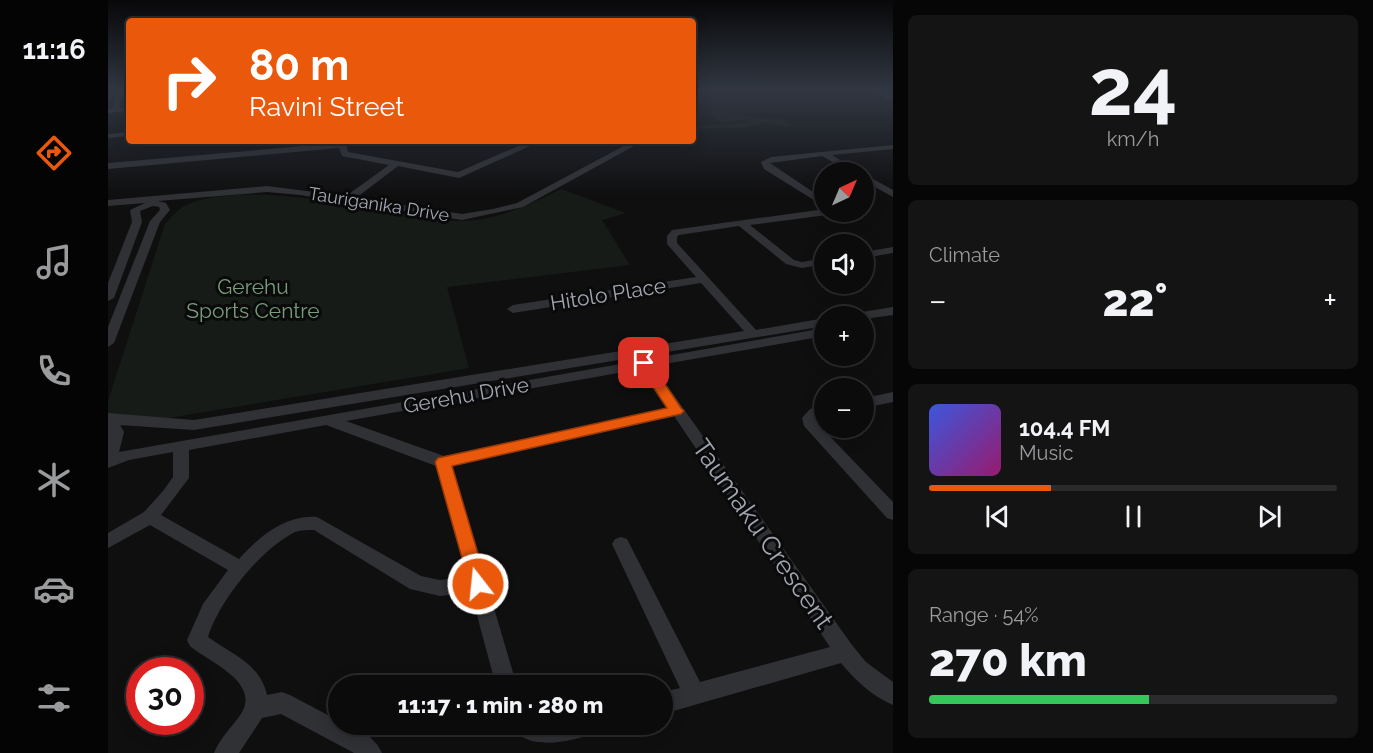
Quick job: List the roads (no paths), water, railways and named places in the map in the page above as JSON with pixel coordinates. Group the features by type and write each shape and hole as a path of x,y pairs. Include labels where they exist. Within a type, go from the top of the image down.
{"street":[{"path":"108,136 126,134"},
{"path":"108,166 331,144"},
{"path":"341,144 345,154 459,175 530,144"},
{"name":"Tauriganika Drive","path":"108,205 267,189 462,217 520,205 630,144"},
{"path":"814,197 765,164 771,159 893,147"},
{"path":"825,154 839,162"},
{"path":"348,199 397,163"},
{"path":"874,183 893,195"},
{"path":"108,343 155,221 162,214 185,201 210,193"},
{"name":"Tauriganika Drive","path":"108,205 152,203 210,193"},
{"path":"109,292 135,218 135,210 152,203 163,205 162,214"},
{"path":"108,205 135,218 162,214"},
{"path":"753,334 672,244 672,236 676,232 688,230 814,214"},
{"path":"741,223 790,262 814,262"},
{"path":"874,253 893,250"},
{"name":"Hitolo Place","path":"513,309 703,279"},
{"path":"874,314 893,311"},
{"path":"874,323 893,320"},
{"name":"Gerehu Drive","path":"109,419 194,426 814,324"},
{"name":"Gerehu Drive","path":"108,462 127,455 814,334"},
{"name":"Taumaku Crescent","path":"644,363 845,652 859,669 893,695"},
{"path":"874,400 893,397"},
{"path":"328,420 443,462 676,411"},
{"path":"814,413 809,418 814,428"},
{"path":"108,454 113,449 117,432 109,419"},
{"path":"823,438 893,513"},
{"path":"108,541 150,517 181,478 181,446"},
{"path":"443,462 504,675"},
{"path":"150,517 240,568"},
{"path":"225,753 254,711 257,702 255,684 249,677 197,640 200,625 206,613 240,568 290,527 308,523 317,524 417,584 440,588 478,584"},
{"path":"621,544 694,693"},
{"path":"673,700 845,652"},
{"path":"254,711 268,705 282,703 366,747 371,753"},
{"path":"536,735 547,737 553,735"}],"park label":[{"name":"Gerehu Sports Centre","path":"253,298"}]}
